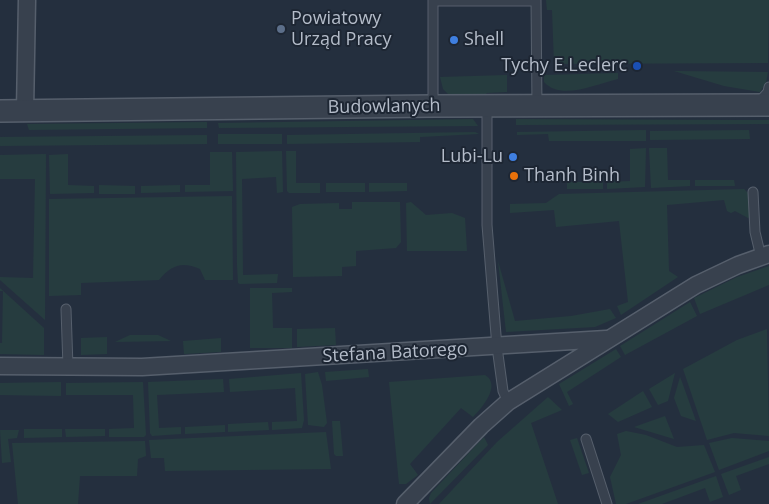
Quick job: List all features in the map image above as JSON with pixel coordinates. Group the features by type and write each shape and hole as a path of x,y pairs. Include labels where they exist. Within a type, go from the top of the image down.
{"street":[{"path":"25,111 26,0"},
{"name":"Budowlanych","path":"0,112 433,106 763,105"},
{"name":"Stefana Batorego","path":"0,366 142,367 606,340 696,285 738,265 765,256"},
{"path":"413,501 481,426 508,402 606,340"}],"lane":[{"path":"433,106 433,1 536,0 537,106"},
{"path":"763,105 769,87"},
{"path":"487,107 486,225 497,347 503,392 508,402"},
{"path":"753,192 755,232 765,256"},
{"path":"66,309 68,367"},
{"path":"586,439 607,504"}],"green space":[{"path":"546,0 769,0 768,63 554,64 552,10 547,10"},
{"path":"674,71 768,72 766,83 760,92 724,86"},
{"path":"618,73 618,79 579,90 569,91 551,88 544,82 544,75"},
{"path":"507,75 507,92 487,93 481,98 458,97 448,94 443,89 440,77"},
{"path":"473,119 478,126 219,128 218,123"},
{"path":"516,119 769,120 769,124 516,125"},
{"path":"207,122 207,128 29,130 27,124"},
{"path":"646,130 646,141 549,141 548,134 517,135 517,132"},
{"path":"749,130 750,139 650,140 650,131"},
{"path":"475,132 479,134 420,137 420,142 287,144 287,135"},
{"path":"218,134 282,134 282,144 218,144"},
{"path":"207,135 207,144 0,146 0,137"},
{"path":"646,148 645,187 607,189 607,182 630,181 630,149"},
{"path":"649,148 667,148 668,180 690,180 690,186 651,188"},
{"path":"282,151 283,192 277,193 276,177 242,179 243,275 278,274 277,283 240,284 238,283 237,265 236,152"},
{"path":"286,151 296,151 296,183 320,183 320,193 289,193 287,191"},
{"path":"210,152 232,152 233,191 185,192 185,185 210,185"},
{"path":"46,154 45,320 0,280 0,277 33,278 35,179 0,179 0,155"},
{"path":"68,154 68,185 94,186 94,193 50,194 49,155"},
{"path":"695,180 734,180 735,186 695,186"},
{"path":"567,182 603,182 603,189 567,189"},
{"path":"326,183 365,183 365,192 326,192"},
{"path":"369,183 407,183 407,191 369,192"},
{"path":"99,185 135,186 135,194 99,194"},
{"path":"180,185 180,192 141,193 141,186"},
{"path":"744,189 750,195 750,217 748,218 735,211 731,213 727,211 724,200 667,205 669,271 678,277 621,315 617,306 628,302 619,221 556,227 554,210 510,213 510,204 546,203 559,194"},
{"path":"232,196 233,280 205,280 200,269 182,265 172,268 159,280 81,283 81,295 49,296 49,199"},
{"path":"352,202 400,202 401,242 396,248 356,251 356,266 342,267 342,276 293,277 292,207 300,204 339,203 339,209 352,209"},
{"path":"411,202 426,215 452,213 465,218 467,251 407,251 406,203"},
{"path":"498,261 515,321 571,316 610,309 616,318 595,327 506,332"},
{"path":"769,266 769,285 700,314 694,298 737,277"},
{"path":"0,288 44,328 44,355 0,354 3,291 0,291"},
{"path":"250,288 292,288 292,292 272,293 273,328 292,328 292,348 250,348"},
{"path":"690,302 697,316 625,355 620,346"},
{"path":"335,328 336,345 297,347 297,329"},
{"path":"767,329 769,436 734,433 707,440 683,369 737,340"},
{"path":"130,335 158,335 171,341 115,342"},
{"path":"107,337 107,354 81,355 81,338"},
{"path":"221,338 221,352 184,354 183,341"},
{"path":"616,349 621,357 567,392 573,404 569,406 559,384"},
{"path":"368,369 369,377 326,381 325,372"},
{"path":"318,372 322,385 327,423 324,427 308,425 305,374"},
{"path":"301,373 304,420 302,428 272,430 272,422 297,421 295,388 230,392 229,379"},
{"path":"675,373 668,401 658,405 649,389"},
{"path":"485,375 490,379 491,391 481,408 473,417 461,408 410,464 418,475 406,484 399,484 389,382"},
{"path":"680,377 696,421 681,416 674,398"},
{"path":"223,379 224,392 157,395 159,428 181,427 181,434 152,436 150,433 148,382"},
{"path":"61,382 61,396 0,395 0,383"},
{"path":"143,382 146,435 144,437 109,437 109,429 134,428 133,395 66,395 66,383"},
{"path":"643,391 652,407 618,422 608,414"},
{"path":"548,397 562,410 531,423 558,504 439,504 497,442"},
{"path":"665,416 674,439 634,427"},
{"path":"332,421 340,421 343,456 336,456 334,454"},
{"path":"268,422 269,430 228,432 228,424"},
{"path":"225,425 225,432 185,434 185,427"},
{"path":"24,429 62,429 62,437 24,438"},
{"path":"65,429 105,429 105,436 66,437"},
{"path":"0,430 19,430 17,438 8,439 11,462 2,463"},
{"path":"626,431 646,435 677,447 704,445 715,472 626,504 616,504 610,477 621,455 617,434"},
{"path":"326,432 331,469 165,471 164,458 151,458 149,440"},
{"path":"484,437 488,445 430,504 429,498 431,493"},
{"path":"577,438 589,473 582,475 570,440"},
{"path":"732,438 769,441 769,451 719,470 709,443"},
{"path":"145,441 146,456 138,459 137,476 80,476 78,504 18,504 12,443"},
{"path":"769,457 769,464 736,476 741,490 729,495 721,474"},
{"path":"716,476 723,497 710,502 705,488 662,504 638,504"}],"place":[{"name":"Powiatowy Urząd Pracy","path":"281,29"},
{"name":"Shell","path":"454,40"},
{"name":"Tychy E.Leclerc","path":"637,66"},
{"name":"Lubi-Lu","path":"513,157"},
{"name":"Thanh Binh","path":"514,176"}]}
